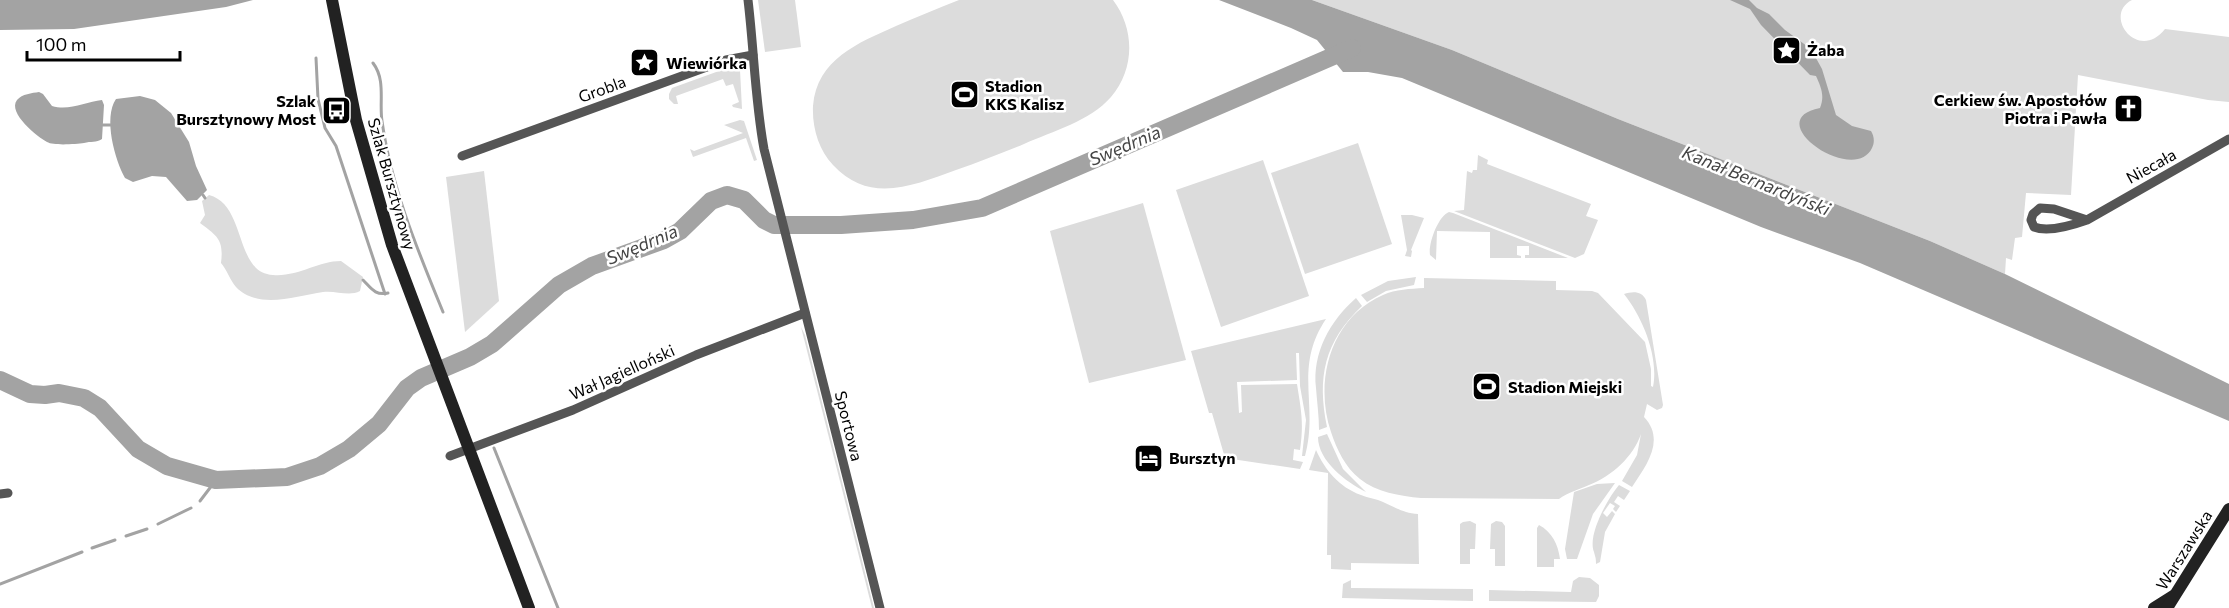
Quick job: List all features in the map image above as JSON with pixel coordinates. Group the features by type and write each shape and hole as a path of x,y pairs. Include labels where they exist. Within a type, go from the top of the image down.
{"main road":[{"name":"Szlak Bursztynowy","path":"332,0 356,120 380,206 428,343 529,608"},
{"name":"Warszawska","path":"2167,608 2229,509"},
{"path":"2154,608 2176,594"}],"street":[{"path":"748,0 753,55"},
{"name":"Grobla","path":"462,156 726,60 753,55"},
{"name":"Sportowa","path":"753,55 759,118 775,197 880,608"},
{"name":"Niecała","path":"2087,220 2054,209 2040,208 2033,214 2031,220 2034,227 2040,229 2087,220 2229,139"},
{"name":"Wał Jagielloński","path":"450,456 573,410 696,355 805,313"}],"shaded area":[{"path":"758,0 795,0 801,47 765,52"},
{"name":"Stadion KKS Kalisz","path":"959,0 1113,0 1125,23 1128,36 1128,62 1125,74 1111,97 1093,113 1070,125 990,157 908,186 877,188 862,185 847,177 828,159 820,146 815,130 813,106 822,76 831,65 854,46"},
{"path":"1312,0 2132,0 2124,7 2121,16 2122,25 2135,39 2144,41 2155,38 2165,29 2229,37 2229,102 2078,75 2071,195 2026,193 2022,237 2015,238 2012,260 2006,258 2005,274 1930,241 1618,119 1452,50"},
{"path":"730,67 740,70 742,109 733,107 732,105 739,102 733,84 726,86 723,79 676,96 678,104 674,104 669,99 672,88"},
{"path":"744,121 757,160 754,161 746,138 693,157 690,149 694,151 743,133 724,125"},
{"path":"1358,143 1392,244 1305,274 1271,173"},
{"path":"1478,155 1488,160 1487,164 1591,204 1586,216 1598,220 1584,254 1575,258 1454,211 1464,210 1467,171 1472,173 1473,170 1477,170"},
{"path":"1263,160 1309,296 1221,327 1176,190"},
{"path":"484,171 499,301 465,332 446,177"},
{"path":"209,195 221,201 230,211 252,263 261,271 273,275 291,274 324,263 341,261 363,277 360,291 356,293 323,292 278,300 255,298 245,294 236,287 221,263 221,248 218,239 200,223 205,215 202,201"},
{"path":"1143,203 1186,360 1089,383 1050,231"},
{"path":"1449,212 1568,258 1525,258 1525,255 1529,255 1529,246 1517,246 1517,255 1521,258 1490,258 1490,232 1437,231 1436,260 1430,255 1432,238 1441,219"},
{"path":"1401,215 1424,218 1411,250 1411,257 1405,256 1407,250"},
{"path":"1416,277 1414,285 1386,291 1367,302 1361,295 1388,281"},
{"name":"Stadion Miejski","path":"1424,278 1556,281 1556,290 1598,293 1645,342 1653,387 1654,363 1648,338 1637,314 1624,294 1634,292 1642,295 1646,300 1663,405 1657,410 1647,404 1644,417 1650,426 1654,444 1648,462 1632,487 1622,481 1637,455 1641,434 1633,450 1621,465 1598,481 1559,499 1421,498 1381,490 1366,483 1355,474 1339,452 1326,413 1324,393 1331,353 1350,319 1365,305 1393,292 1424,288"},
{"path":"1356,298 1362,306 1339,333 1326,361 1323,392 1327,427 1319,430 1316,375 1320,350 1331,327"},
{"path":"1326,319 1316,337 1311,354 1308,387 1309,437 1305,456 1302,456 1306,420 1300,386 1299,353 1296,353 1297,380 1237,382 1239,413 1242,412 1241,385 1297,384 1302,432 1300,450 1294,449 1293,460 1303,462 1300,469 1225,458 1191,351"},
{"path":"801,327 805,335 874,608 872,608"},
{"path":"1327,434 1343,469 1366,492 1342,477 1328,462 1319,446 1318,437"},
{"path":"1316,450 1328,471 1339,483 1353,492 1408,513 1418,514 1419,564 1351,563 1351,570 1331,569 1331,555 1327,555 1328,473 1309,470"},
{"path":"1615,483 1593,514 1577,559 1567,559 1565,549 1574,492 1597,484"},
{"path":"1619,485 1630,491 1624,500 1618,496 1614,502 1620,506 1616,512 1613,509 1615,506 1610,503 1603,513 1607,517 1612,511 1615,514 1605,532 1600,562 1596,564 1593,536 1604,507"},
{"path":"1470,521 1476,524 1475,549 1470,549 1470,564 1460,564 1460,524"},
{"path":"1496,521 1502,522 1505,526 1505,566 1495,566 1495,549 1490,549 1491,524"},
{"path":"1539,525 1551,535 1558,548 1560,559 1554,559 1554,567 1537,567 1537,528"},
{"path":"1579,577 1590,578 1599,585 1599,596 1596,602 1489,601 1489,590 1571,592 1573,581"},
{"path":"1351,580 1351,588 1473,589 1473,601 1342,598 1343,584"}],"water":[{"path":"0,0 253,0 226,7 74,29 0,30"},
{"name":"Kanał Bernardyński","path":"1219,0 1312,0 1452,50 1618,119 1930,241 2005,274 2229,384 2229,421 1860,263 1761,227 1402,78 1368,72 1343,72 1317,40"},
{"path":"1730,0 1749,0 1811,49 1822,69 1836,115 1852,126 1872,133 1873,146 1862,158 1848,159 1831,155 1816,147 1804,136 1799,125 1804,115 1820,108 1822,99 1816,76 1810,75 1761,25 1750,9"},
{"path":"39,92 52,106 58,107 71,107 102,100 104,105 102,139 84,143 60,144 47,142 37,135 20,118 15,105 22,96"},
{"path":"140,96 155,100 171,113 189,142 196,166 207,190 197,200 187,201 166,177 152,176 133,182 125,178 112,139 110,128 112,107 116,99"}],"waterway":[{"name":"Swędrnia","path":"0,380 30,394 59,393 84,398 100,408 138,449 167,466 216,480 287,477 320,466 349,449 379,424 407,388 421,378 470,357 492,344 559,285 592,266 664,240 680,231 711,201 727,195 744,200 764,220 774,225 841,225 913,220 982,208 1352,48"},
{"path":"316,58 318,99 325,128 336,146 385,294"},
{"path":"373,63 381,84 381,114 392,170 406,218 443,312"},
{"path":"103,125 111,125"},
{"path":"363,280 376,292 388,293"},
{"path":"494,448 558,608"},
{"path":"200,501 216,480"},
{"path":"158,524 191,508"},
{"path":"126,536 147,529"},
{"path":"92,548 115,540"},
{"path":"0,584 82,552"}],"place":[{"name":"Żaba","path":"1786,50"},
{"name":"Wiewiórka","path":"645,63"},
{"name":"Stadion KKS Kalisz","path":"964,95"},
{"name":"Cerkiew św. Apostołów Piotra i Pawła","path":"2128,109"},
{"name":"Szlak Bursztynowy Most","path":"337,110"},
{"name":"Stadion Miejski","path":"1487,387"},
{"name":"Bursztyn","path":"1148,458"}]}
